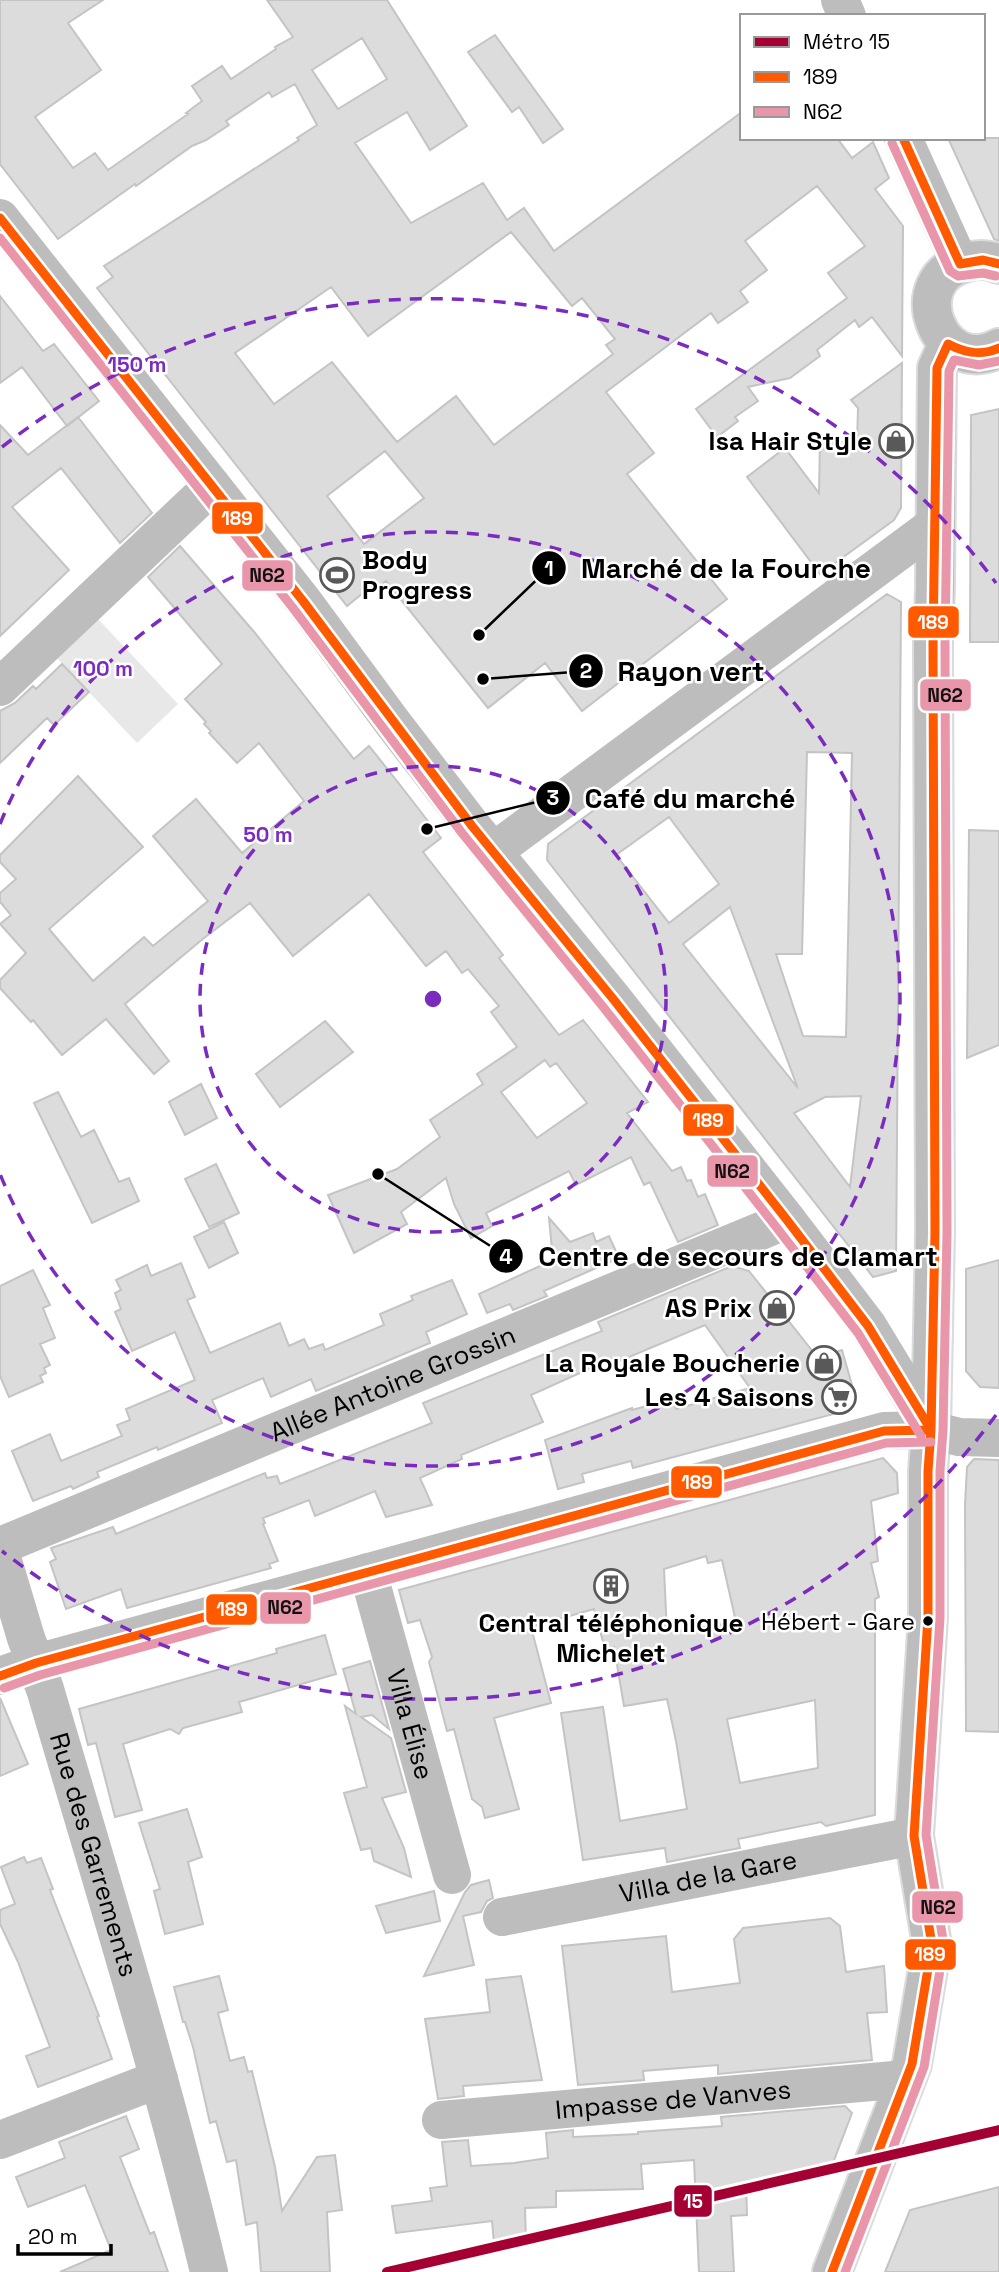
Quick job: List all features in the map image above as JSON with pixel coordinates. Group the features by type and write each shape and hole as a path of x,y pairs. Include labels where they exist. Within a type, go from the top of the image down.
{"street":[{"path":"904,140 988,261 945,274 934,289 931,302 936,327 948,344 964,352 979,354 999,348"},
{"path":"0,218 303,601 391,722 787,1220 868,1326 931,1430"},
{"path":"832,2272 912,2064 932,1945 914,1836 928,1617 928,1471 936,1219 933,645 936,368 948,344"},
{"path":"0,687 212,486"},
{"path":"494,851 936,524"},
{"name":"Allée Antoine Grossin","path":"0,1548 787,1220"},
{"path":"0,1676 36,1663 884,1431 931,1430 959,1437 999,1438"},
{"name":"Rue des Garrements","path":"0,1548 159,2079 209,2272"},
{"name":"Villa Élise","path":"368,1572 452,1875"},
{"name":"Villa de la Gare","path":"502,1917 914,1836"},
{"path":"0,2140 159,2079"},
{"name":"Impasse de Vanves","path":"440,2120 906,2079"}],"shaded area":[{"path":"98,619 178,704 137,743 57,658"}],"building":[{"path":"0,0 103,0 68,23 101,70 35,117 73,168 95,153 108,170 188,114 186,113 202,101 192,86 222,66 231,79 293,37 267,0 387,0 467,126 430,150 407,112 355,143 411,223 483,183 507,220 524,208 554,251 740,113 740,140 838,140 852,158 873,142 889,178 875,189 903,226 902,356 872,317 859,327 855,320 817,350 820,356 790,378 748,387 758,401 735,417 738,421 717,437 696,409 847,298 828,273 865,246 817,186 745,241 767,270 740,291 748,302 718,323 711,313 606,392 654,453 627,474 727,599 582,711 545,663 488,708 386,581 365,596 363,593 347,606 97,288 113,277 104,266 299,140 297,138 317,125 295,84 272,97 269,92 226,121 229,125 192,146 136,186 135,184 58,239 0,164","holes":["362,38 387,79 338,109 312,70","511,232 572,306 582,298 615,339 606,345 613,354 494,445 456,396 397,442 332,362 274,404 235,353 331,287 368,336","385,451 424,498 364,544 327,496"]},
{"path":"495,35 563,129 543,143 519,107 512,112 468,52"},
{"path":"999,138 999,241 994,239 949,140"},
{"path":"0,296 43,351 54,344 99,401 67,426 22,367 0,383"},
{"path":"902,363 901,508 894,520 820,574 747,477 785,448 819,493 820,440 857,443 858,408 851,400"},
{"path":"999,409 999,642 970,642 971,415"},
{"path":"78,417 152,513 120,543 61,468 12,507 69,570 0,636 0,425 28,455"},
{"path":"180,546 255,633 354,759 369,746 441,838 423,852 503,955 499,958 559,1035 583,1020 648,1102 627,1113 672,1171 681,1167 687,1181 691,1180 698,1197 705,1194 718,1225 678,1242 650,1182 644,1185 631,1157 576,1185 569,1171 486,1213 492,1226 471,1238 454,1204 446,1178 401,1212 407,1224 354,1253 328,1195 397,1169 440,1137 430,1120 483,1084 477,1074 517,1047 491,1012 499,1006 468,969 462,973 446,951 426,966 369,894 293,956 250,903 125,1004 169,1061 154,1074 106,1019 62,1055 33,1020 31,1022 0,988 0,980 26,953 0,924 11,915 0,902 0,893 16,879 0,862 0,855 78,776 143,847 49,929 93,981 144,937 153,946 208,901 153,836 196,799 242,853 304,801 259,743 237,763 209,733 211,731 204,724 206,722 185,699 222,664 148,577","holes":["545,1060 550,1067 556,1063 587,1103 537,1138 501,1092"]},
{"path":"887,594 901,602 896,1271 873,1277 547,860 548,844","holes":["807,752 852,753 846,1037 803,1036 776,954 802,954","669,817 719,884 669,923 616,855","730,907 797,1087 683,944","861,1096 850,1187 794,1113 825,1097"]},
{"path":"62,664 89,692 54,725 47,718 0,763 0,711 15,703 33,686 36,689"},
{"path":"969,830 999,831 999,1045 967,1058"},
{"path":"325,1021 353,1052 280,1107 256,1074"},
{"path":"201,1084 217,1118 185,1135 169,1102"},
{"path":"58,1092 81,1137 94,1130 119,1182 129,1178 139,1201 92,1223 34,1103"},
{"path":"216,1164 239,1213 209,1227 185,1179"},
{"path":"549,1218 570,1242 593,1233 596,1242 609,1236 619,1258 544,1291 547,1296 513,1310 510,1304 487,1313 479,1294 553,1260"},
{"path":"224,1222 238,1253 209,1268 194,1237"},
{"path":"999,1260 999,1388 980,1387 966,1371 966,1269"},
{"path":"181,1263 195,1297 187,1300 210,1353 280,1323 289,1346 304,1339 309,1349 323,1344 325,1350 384,1325 380,1314 413,1300 411,1296 452,1280 467,1314 426,1332 430,1343 316,1391 311,1379 271,1397 263,1378 212,1400 222,1423 97,1472 99,1477 73,1489 71,1486 33,1501 12,1451 50,1434 61,1461 122,1436 117,1425 130,1420 126,1409 195,1380 175,1332 132,1351 115,1312 121,1309 115,1293 121,1290 116,1280 147,1265 151,1276"},
{"path":"732,1266 749,1271 818,1358 842,1350 854,1392 841,1412 633,1468 631,1461 582,1474 584,1482 558,1489 545,1440 632,1408 672,1399 676,1409 750,1388 705,1325 615,1363 613,1358 531,1395 543,1422 461,1455 462,1459 420,1478 432,1505 386,1517 375,1491 315,1516 309,1500 263,1518 278,1561 269,1564 271,1568 127,1608 121,1589 66,1609 50,1562 56,1559 51,1548 113,1527 116,1534 265,1473 267,1478 277,1476 280,1484 432,1423 423,1403 602,1331 598,1322"},
{"path":"33,1270 50,1305 43,1308 55,1338 40,1344 50,1365 44,1368 46,1373 40,1376 43,1382 9,1397 0,1376 0,1286"},
{"path":"883,1458 897,1473 898,1493 871,1501 878,1561 871,1563 879,1597 875,1599 875,1815 826,1826 821,1822 738,1839 740,1848 667,1862 665,1848 583,1860 561,1713 603,1707 620,1821 687,1809 667,1699 624,1706 614,1647 605,1649 594,1609 531,1627 551,1703 494,1718 519,1809 485,1818 482,1807 472,1799 454,1729 447,1731 429,1662 432,1657 420,1620 408,1623 399,1590","holes":["706,1556 708,1563 722,1560 736,1622 667,1633 664,1569","815,1700 818,1768 740,1783 727,1719"]},
{"path":"974,1459 999,1460 999,1732 966,1731 965,1505 967,1467"},
{"path":"325,1635 336,1674 239,1702 242,1712 183,1728 179,1734 170,1729 123,1744 142,1810 115,1817 96,1743 88,1745 79,1709 277,1653 276,1649"},
{"path":"370,1661 389,1729 372,1715 361,1717 391,1738 406,1792 382,1798 404,1848 411,1877 374,1861 371,1848 361,1850 344,1793 367,1787 345,1706 356,1714 343,1669"},
{"path":"0,1698 28,1764 0,1776"},
{"path":"187,1809 202,1857 188,1862 203,1924 165,1934 154,1891 160,1889 139,1823"},
{"path":"24,1857 27,1863 41,1858 53,1889 50,1890 99,2016 97,2017 112,2059 38,2087 26,2056 50,2047 18,1962 0,1924 0,1910 15,1904 1,1867"},
{"path":"489,1880 493,1898 487,1901 481,1912 463,1916 474,1965 424,1976 465,1892 471,1885"},
{"path":"434,1891 440,1921 386,1933 376,1906"},
{"path":"830,1918 840,1926 846,1972 884,1966 887,2012 867,2013 872,2060 718,2074 718,2065 643,2071 644,2080 578,2085 562,1946 666,1936 672,1992 740,1983 734,1939 743,1928"},
{"path":"219,1976 228,2010 218,2013 230,2061 244,2057 248,2072 252,2071 275,2167 282,2211 317,2157 335,2155 342,2210 327,2212 330,2272 261,2272 257,2222 246,2225 236,2160 227,2162 216,2121 210,2123 193,2047 174,1987"},
{"path":"521,1976 542,2080 463,2086 464,2096 438,2099 425,2019 490,2012 486,1980"},
{"path":"845,2106 852,2113 828,2176 746,2183 747,2215 731,2216 734,2272 699,2272 694,2160 641,2164 643,2189 556,2191 556,2207 525,2208 526,2241 494,2243 492,2221 396,2233 392,2206 432,2201 430,2188 447,2186 442,2142 468,2140 471,2166 514,2163 548,2158 546,2133 573,2130 573,2137 638,2134 722,2126 721,2117"},
{"path":"126,2116 139,2149 120,2157 150,2234 154,2232 168,2272 60,2272 111,2250 85,2185 28,2207 16,2177 65,2158 59,2142"},
{"path":"999,2187 999,2272 885,2272 910,2210"}],"metro line":[{"name":"15","path":"387,2272 999,2130"}],"transit line":[{"name":"189","path":"904,140 960,264 983,260 999,264"},
{"name":"N62","path":"892,143 950,271 958,276 983,273 996,276"},
{"name":"189","path":"0,218 303,601 472,826 614,1000 787,1220 868,1326 931,1430"},
{"name":"N62","path":"0,238 293,608 462,833 604,1008 858,1333 921,1436"},
{"name":"189","path":"832,2272 912,2064 932,1945 914,1836 928,1617 928,1471 935,1232 933,645 937,368 948,344 973,352 999,348"},
{"name":"N62","path":"845,2272 924,2067 944,1946 926,1835 940,1618 940,1471 947,1232 945,645 949,371 954,360 979,365 999,361"},
{"name":"189","path":"0,1676 36,1663 884,1431 931,1430"},
{"name":"N62","path":"4,1688 40,1675 886,1443 931,1442"}],"place":[{"name":"Isa Hair Style","path":"896,441"},
{"name":"Body Progress","path":"337,575"},
{"name":"Marché de la Fourche","path":"479,635"},
{"name":"Rayon vert","path":"483,679"},
{"name":"Café du marché","path":"427,829"},
{"name":"Centre de secours de Clamart","path":"378,1174"},
{"name":"AS Prix","path":"777,1308"},
{"name":"La Royale Boucherie","path":"824,1363"},
{"name":"Les 4 Saisons","path":"839,1397"},
{"name":"Central téléphonique Michelet","path":"611,1586"},
{"name":"Hébert - Gare","path":"928,1621"}]}
